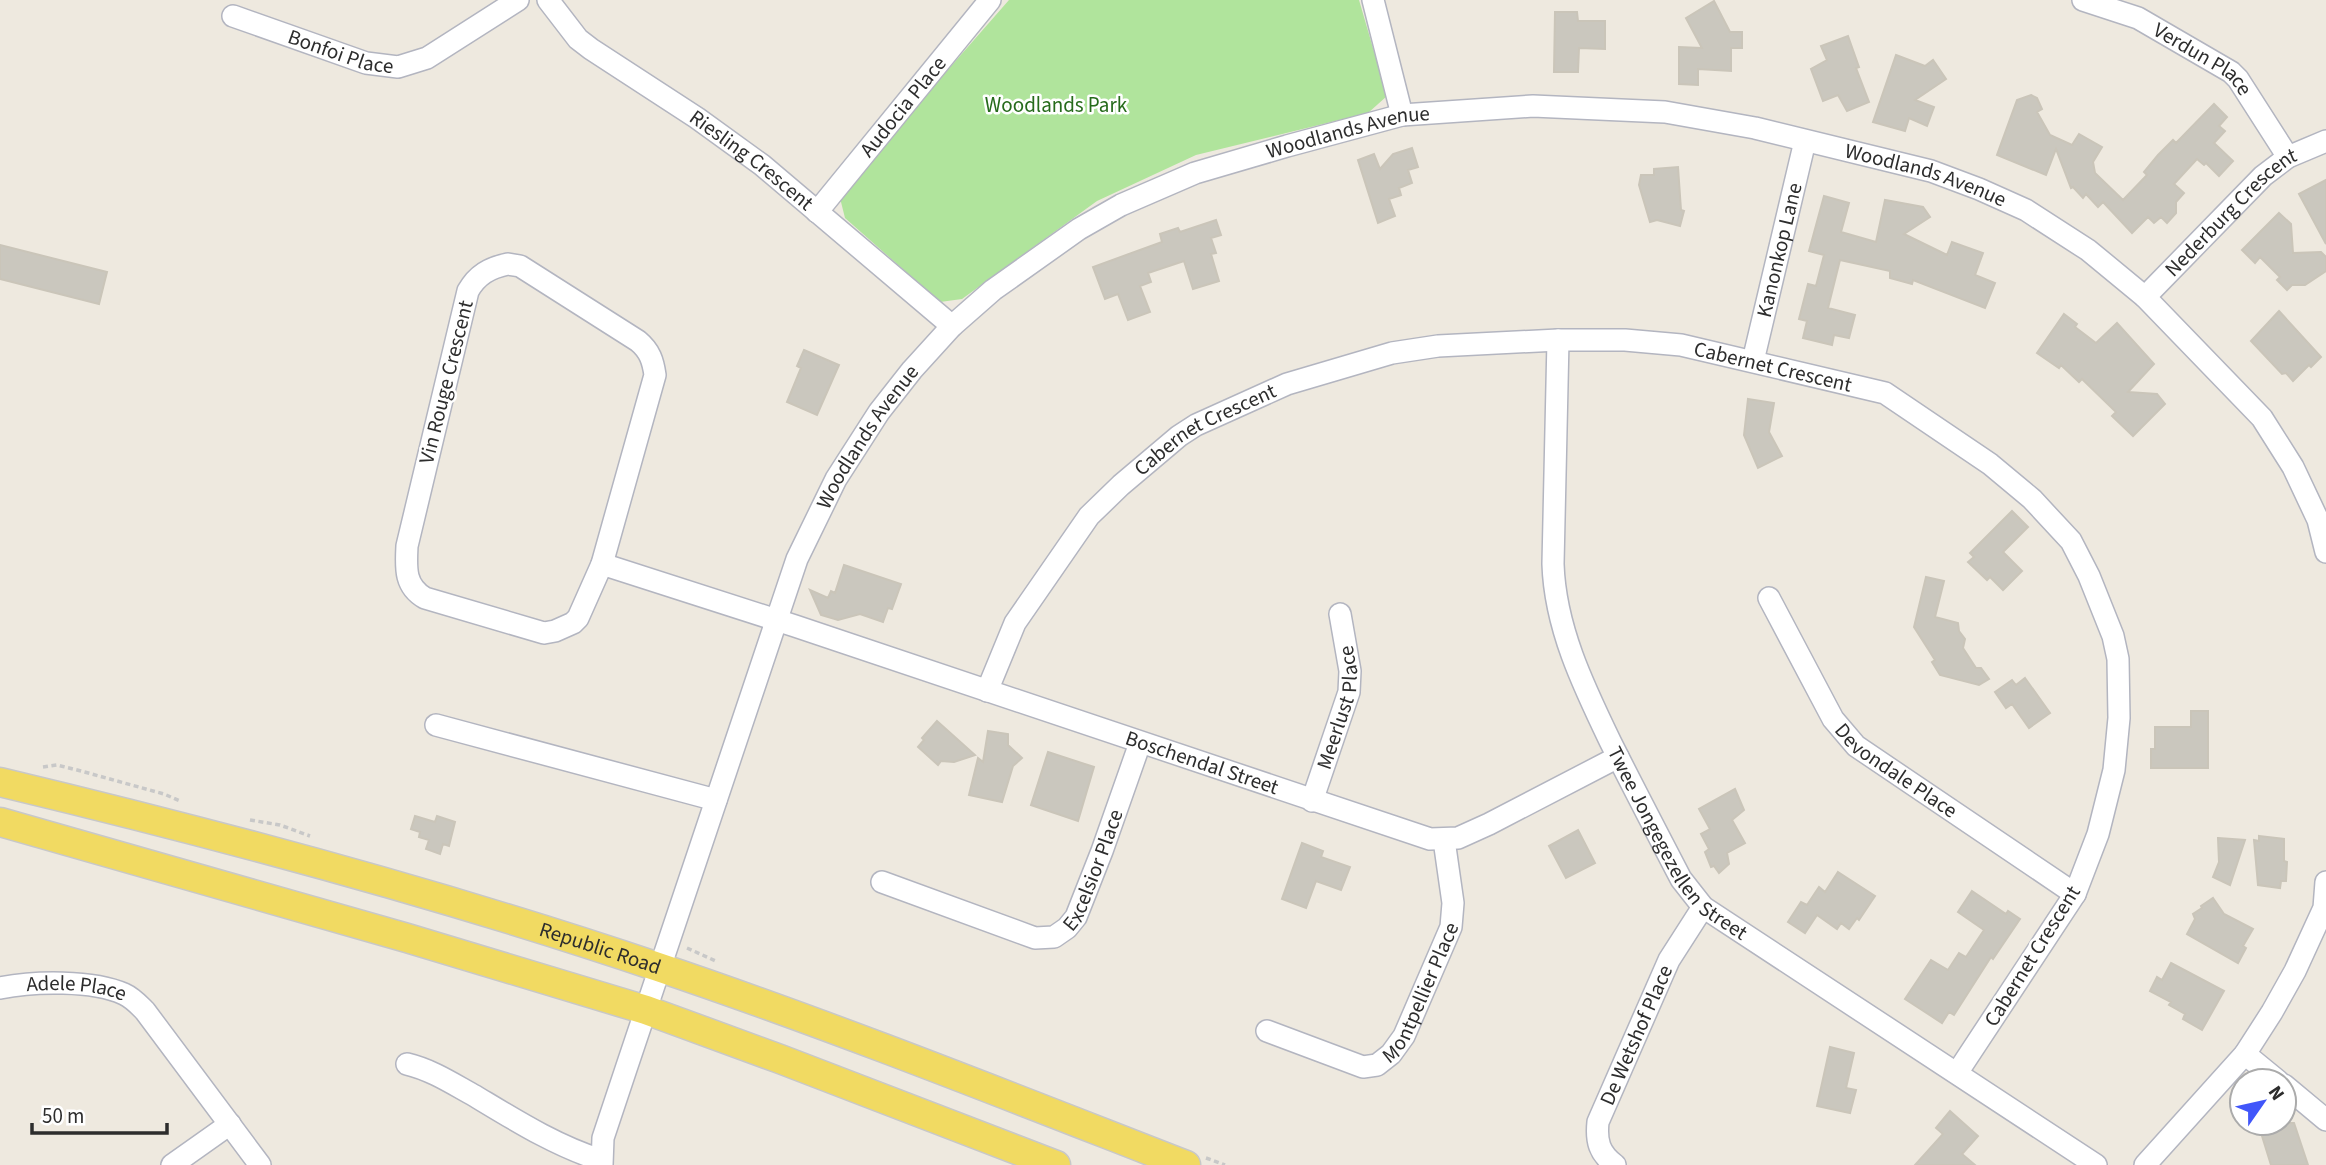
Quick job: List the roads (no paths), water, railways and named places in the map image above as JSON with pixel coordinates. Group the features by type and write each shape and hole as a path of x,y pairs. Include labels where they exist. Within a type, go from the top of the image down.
{"main road":[{"name":"Republic Road","path":"0,782 214,834 519,922 659,967 826,1027 1186,1165"},
{"path":"0,822 407,938 646,1010 1056,1165"}],"street":[{"name":"Bonfoi Place","path":"233,16 366,63 398,66 427,58 518,0"},
{"name":"Riesling Crescent","path":"548,0 578,39 762,165 952,326"},
{"name":"Audocia Place","path":"817,212 990,0"},
{"path":"1373,0 1402,115"},
{"name":"Verdun Place","path":"2083,0 2138,9 2231,72 2288,157"},
{"name":"Woodlands Avenue","path":"601,1162 603,1138 797,559 836,479 879,412 952,326 993,290 1079,229 1121,205 1195,173 1402,115 1533,106 1665,112 1755,128 1931,171 2014,205 2088,250 2145,297 2262,418 2293,467 2318,520 2326,552"},
{"name":"Kanonkop Lane","path":"1754,361 1805,141"},
{"name":"Nederburg Crescent","path":"2145,297 2263,176 2288,157 2326,141"},
{"name":"Vin Rouge Crescent","path":"508,264 520,266 638,341 653,360 655,376 602,564 578,618 566,627 544,633 425,598 410,586 407,575 407,546 468,291 474,281 493,267 508,264"},
{"name":"Cabernet Crescent","path":"987,691 1015,623 1089,516 1164,448 1196,425 1287,384 1392,353 1438,346 1558,340 1657,342 1681,345 1866,387 1892,397 1990,464 2032,499 2071,541 2080,556 2113,636 2118,659 2119,718 2114,770 2098,834 2075,894 1957,1073"},
{"name":"Twee Jongegezellen Street","path":"1558,340 1554,584 1578,676 1681,879 1703,907 2096,1165"},
{"path":"602,564 777,621"},
{"name":"Devondale Place","path":"1769,598 1833,719 1856,746 2075,894"},
{"name":"Meerlust Place","path":"1312,801 1349,692 1350,671 1340,614"},
{"name":"Boschendal Street","path":"777,621 1312,801 1430,839 1444,840"},
{"path":"436,725 716,800"},
{"name":"Excelsior Place","path":"883,882 1035,938 1054,937 1076,917 1140,743"},
{"path":"1444,840 1458,838 1489,824 1618,757"},
{"name":"Montpellier Place","path":"1267,1031 1363,1067 1377,1065 1391,1054 1404,1036 1451,926 1453,903 1444,840"},
{"path":"2146,1165 2245,1054 2273,1012 2325,908 2326,882"},
{"name":"De Wetshof Place","path":"1615,1165 1602,1154 1597,1138 1598,1122 1670,960 1703,907"},
{"name":"Adele Place","path":"0,988 55,984 111,989 127,995 145,1011 260,1165"},
{"path":"2245,1054 2261,1067"},
{"path":"407,1064 446,1080 523,1124 601,1162"},
{"path":"2298,1097 2326,1120"},
{"path":"172,1165 230,1124"}],"park label":[{"name":"Woodlands Park","path":"1056,105"}]}
